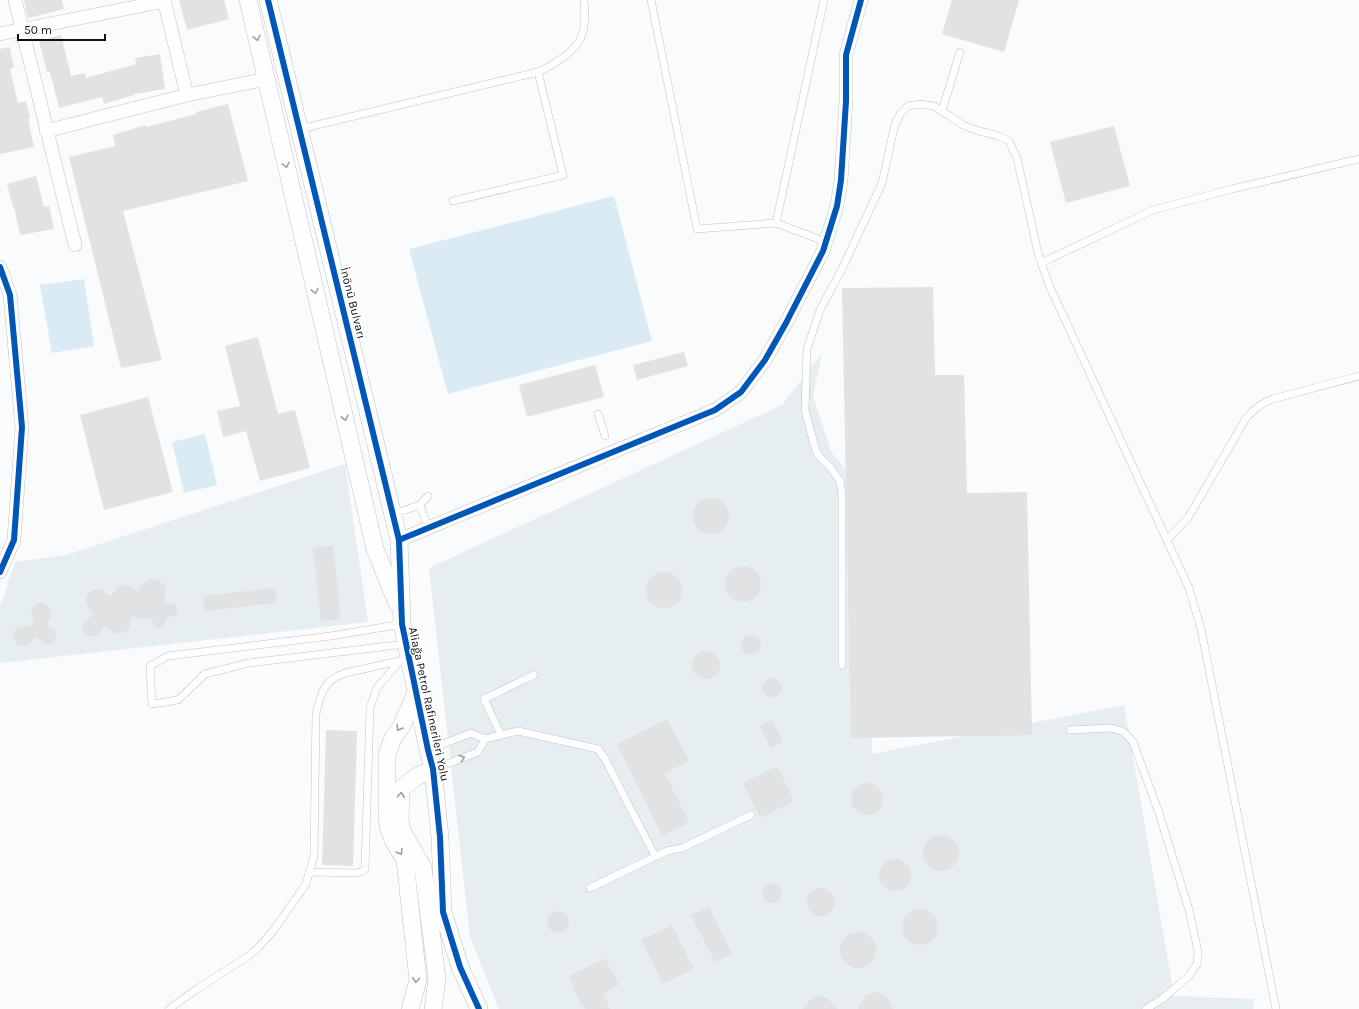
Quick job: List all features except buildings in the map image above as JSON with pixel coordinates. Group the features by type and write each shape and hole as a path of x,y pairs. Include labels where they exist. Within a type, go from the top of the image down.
{"street":[{"path":"15,0 75,245"},
{"path":"0,34 164,0 187,95"},
{"path":"248,0 375,549 401,618"},
{"name":"İnönü Bulvarı","path":"268,0 399,540 401,618"},
{"path":"399,540 715,410 741,392 765,360 823,251 826,242 837,206 841,180 846,101 846,54 861,0"},
{"path":"46,131 187,95 267,80"},
{"path":"0,267 10,295 22,427 14,540 0,572"},
{"name":"Aliağa Petrol Rafinerileri Yolu","path":"401,618 404,655 416,693 433,769 440,837 443,912 460,967 479,1009"},
{"path":"410,1009 418,980 405,860 393,840 388,826 387,754 393,738 401,727 416,693"},
{"path":"433,769 416,777 401,789 400,820 402,831 423,868 437,980 433,1009"},
{"path":"409,895 426,894"},
{"path":"412,926 429,925"},
{"path":"415,956 433,954"}],"lane":[{"path":"300,129 538,72 560,60 580,40 585,20 584,0"},
{"path":"651,0 697,229 776,223 826,242"},
{"path":"776,223 824,0"},
{"path":"942,111 960,52"},
{"path":"453,201 563,175 538,72"},
{"path":"842,665 842,495 840,481 830,467 818,456 805,410 807,349 820,310 843,267 882,183 895,124 901,113 908,106 920,104 934,106 963,125 978,131 999,136 1009,141 1017,158 1029,216 1041,262 1049,285 1189,588 1201,629 1276,1009"},
{"path":"1041,262 1153,210 1232,189 1359,159"},
{"path":"1167,540 1188,518 1245,420 1253,410 1273,399 1359,376"},
{"path":"598,414 605,436"},
{"path":"393,514 420,505 428,496"},
{"path":"420,505 428,528"},
{"path":"401,618 331,636 168,656 150,666 152,704 178,700 204,674 249,663 404,655"},
{"path":"169,1009 247,957 259,947 274,931 306,884 314,856 316,714 322,690 327,683 340,675 404,655"},
{"path":"309,872 356,873 365,869 370,708 377,688 404,655"},
{"path":"502,735 484,699 534,675"},
{"path":"1070,730 1111,728 1124,732 1134,742 1159,813 1189,910 1198,951 1197,964 1188,976 1162,998 1146,1009"},
{"path":"428,750 471,732 484,739 518,731 598,749 605,759 655,856"},
{"path":"433,769 478,752 484,739"},
{"path":"590,888 655,856 667,851 682,848 751,814"}],"shaded area":[{"path":"614,196 652,341 448,394 409,249"},
{"path":"84,279 94,346 52,353 40,285"},
{"path":"822,353 813,396 832,453 864,491 872,754 1124,705 1174,996 1254,999 1253,1009 499,1009 470,937 429,568 782,405"},
{"path":"205,434 217,485 184,493 172,442"},
{"path":"345,464 368,622 0,663 0,607 15,562 66,555"}],"cycle path":[{"path":"268,0 399,540 402,624 433,769 440,837 443,912 460,967 479,1009"},
{"path":"399,540 715,410 741,392 765,360 786,323 823,251 837,206 841,180 846,101 846,55 861,0"},
{"path":"0,267 10,295 22,427 14,540 0,572"}]}
